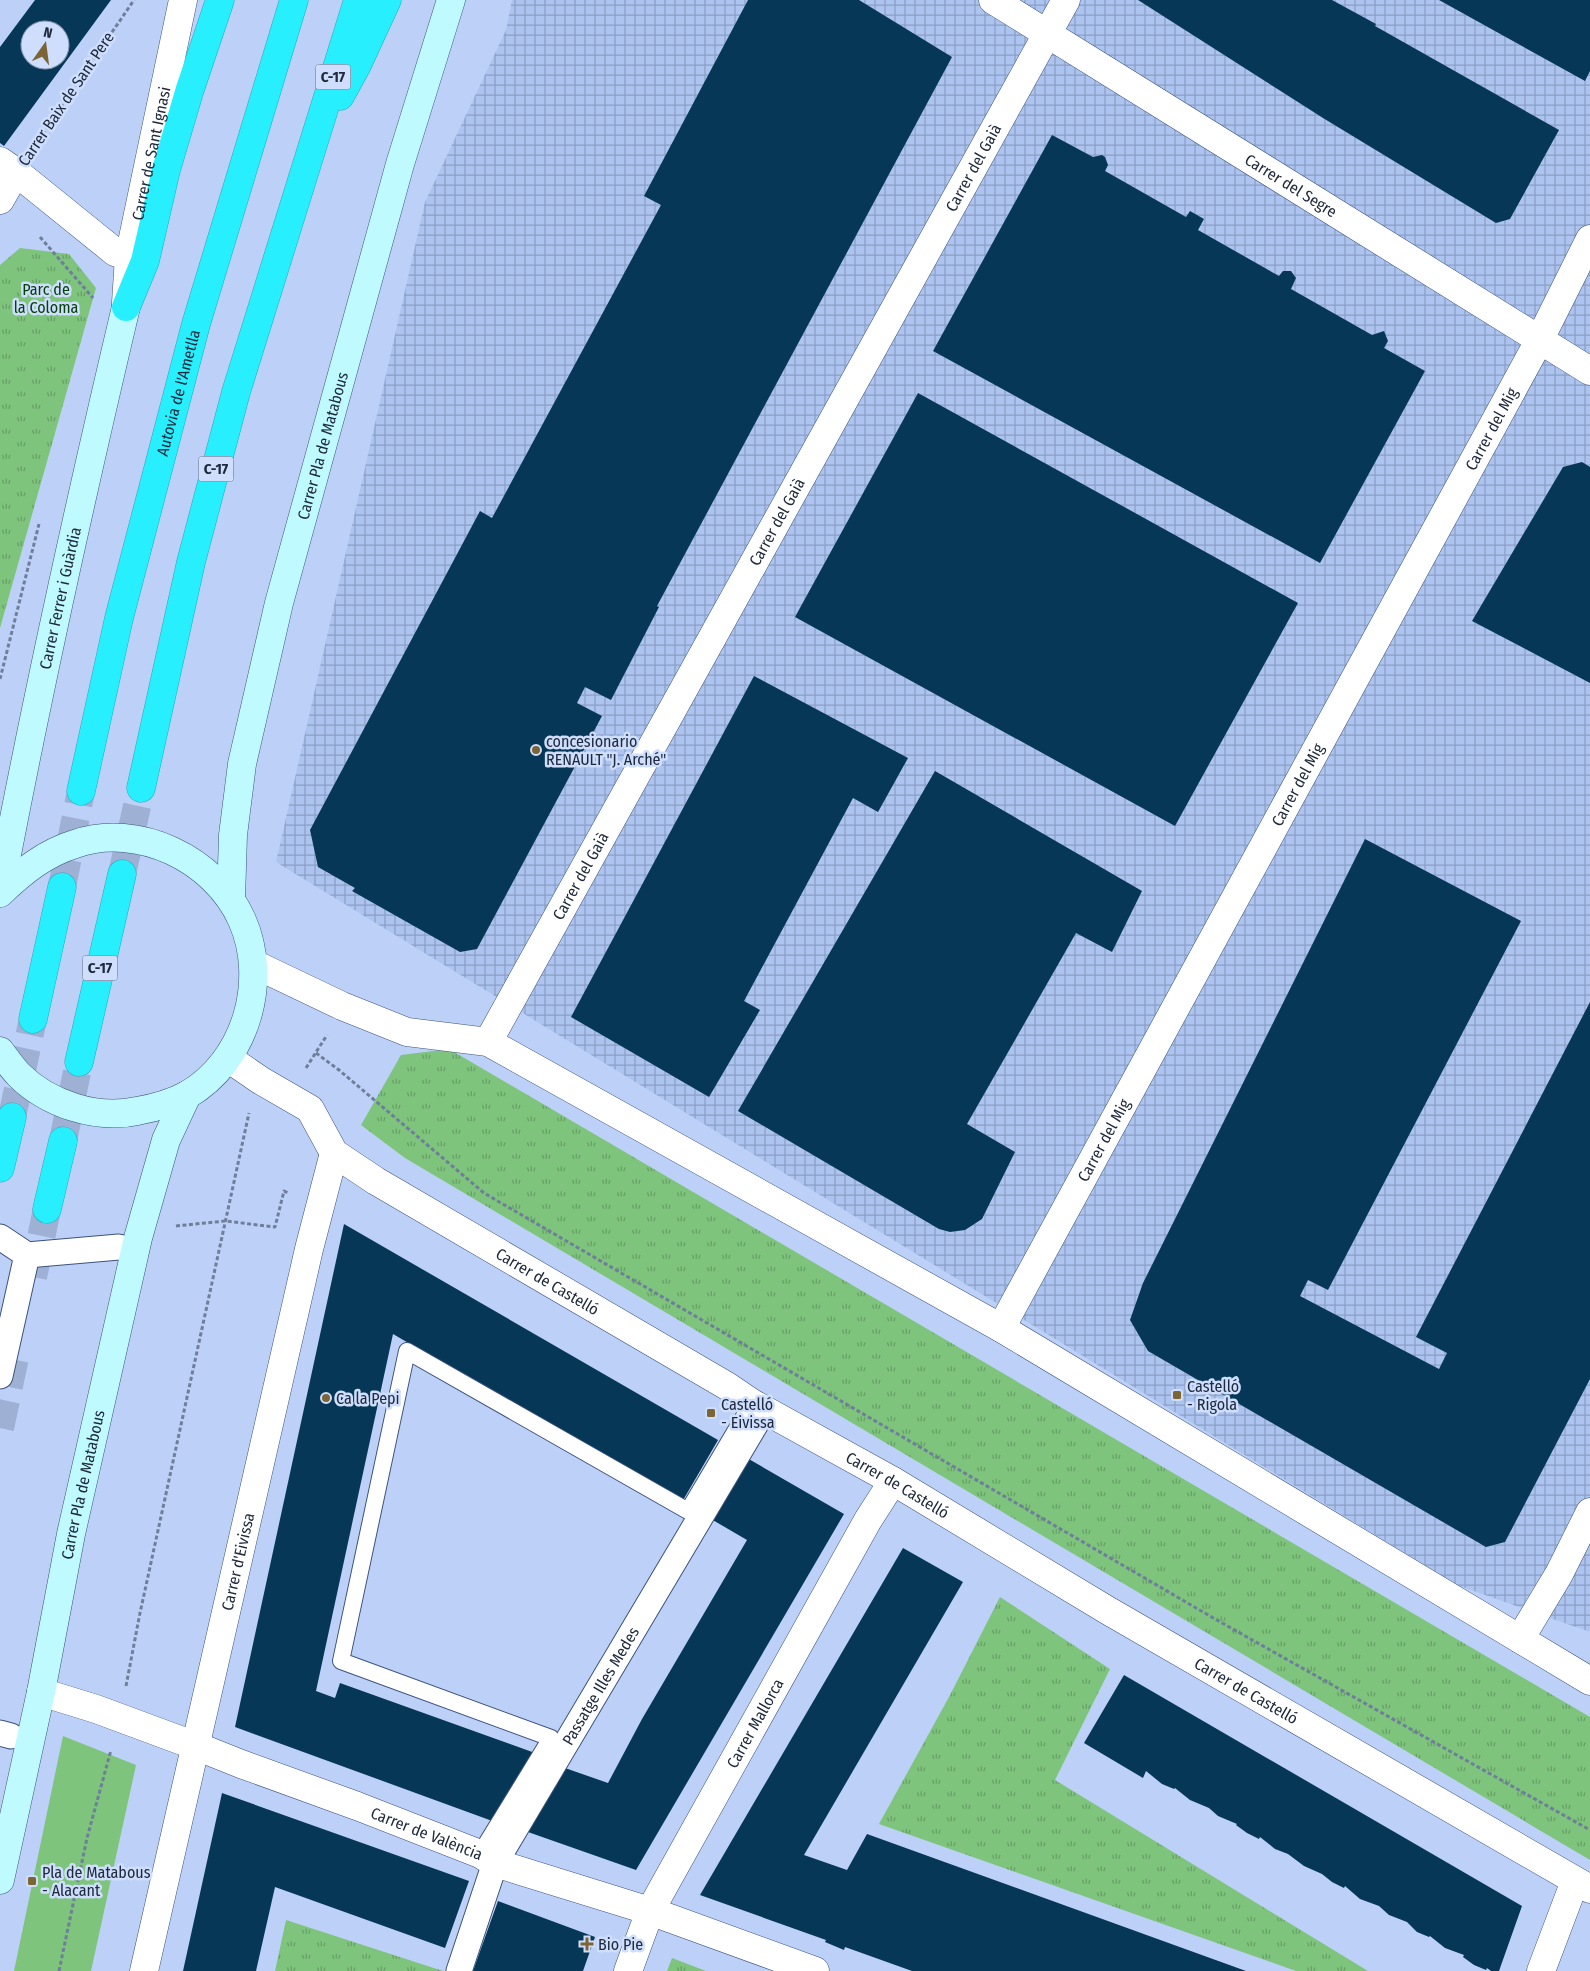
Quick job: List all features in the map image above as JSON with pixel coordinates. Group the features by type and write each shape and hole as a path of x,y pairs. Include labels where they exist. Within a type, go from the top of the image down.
{"highway":[{"path":"126,307 145,261 166,170 190,89 220,0"},
{"name":"Autovia de l'Ametlla","path":"81,791 122,609 196,324 294,0"},
{"name":"C-17","path":"141,788 194,552 236,392 308,154 358,0"},
{"path":"308,154 357,65 387,0"},
{"name":"C-17","path":"79,1062 122,874"},
{"path":"33,1019 62,886"},
{"path":"0,1168 12,1117"},
{"path":"48,1209 63,1140"}],"main road":[{"name":"Carrer Pla de Matabous","path":"231,899 233,835 242,764 279,603 400,164 450,0"},
{"name":"Carrer Ferrer i Guàrdia","path":"0,892 24,762 126,307"},
{"path":"0,892 19,875 44,858 76,843 110,838 146,841 179,853 207,873 231,899 242,919 250,941 254,964 253,997 244,1029 228,1058 209,1078 187,1095 156,1107 124,1114 86,1111 50,1098 19,1075 0,1051"},
{"name":"Carrer Pla de Matabous","path":"0,1880 41,1692 71,1534 138,1238 159,1161 187,1095"}],"street":[{"name":"Carrer de Sant Ignasi","path":"126,307 128,257 183,0"},
{"name":"Carrer del Segre","path":"993,0 1590,371"},
{"name":"Carrer del Gaià","path":"488,1042 1066,0"},
{"path":"5,182 115,252 128,257"},
{"name":"Carrer del Mig","path":"1001,1328 1540,339 1590,239"},
{"path":"254,964 342,1006 407,1032 488,1042 1001,1328 1590,1681"},
{"name":"Carrer de Castelló","path":"228,1058 260,1080 310,1109 334,1153 376,1182 758,1406 893,1481 1107,1610 1583,1885"},
{"name":"Carrer d'Eivissa","path":"144,1971 309,1249 334,1153"},
{"path":"0,1237 27,1255 119,1247"},
{"path":"0,1376 27,1255"},
{"name":"Passatge Illes Medes","path":"458,1971 487,1858 758,1406"},
{"name":"Carrer Mallorca","path":"628,1971 650,1911 868,1520 893,1481"},
{"path":"1520,1639 1559,1574 1590,1512"},
{"name":"Carrer de València","path":"41,1692 196,1746 357,1806 487,1858 650,1911 815,1971"},
{"path":"1541,1971 1583,1885"}],"lane":[{"path":"487,1858 551,1738 341,1661 407,1350 688,1511 758,1406"}],"path":[{"name":"Carrer Baix de Sant Pere","path":"5,182 134,0"},
{"path":"5,182 95,301"},
{"path":"0,679 39,524"},
{"path":"305,1069 342,1006"},
{"path":"316,1053 340,1070 484,1193 1215,1619 1590,1830"},
{"path":"59,1971 87,1838 120,1718 140,1613 225,1221 250,1110 260,1080"},
{"path":"169,1230 176,1226 225,1221 275,1227 284,1191 291,1194"}],"shaded area":[{"path":"512,0 1590,0 1590,1632 1457,1585 276,862 425,202 506,30"}],"green space":[{"name":"Parc de la Coloma","path":"20,248 69,254 96,288 0,628 0,265"},
{"path":"449,1049 1590,1717 1590,1860 405,1158 361,1125 401,1055"},
{"path":"1000,1597 1110,1669 1055,1780 1368,1971 1296,1971 879,1824 949,1697"},
{"path":"63,1736 136,1765 91,1971 14,1971"},
{"path":"286,1920 443,1971 275,1971"},
{"path":"672,1958 706,1971 667,1971"}],"building":[{"path":"35,0 111,0 70,56 70,20 20,20"},
{"path":"748,0 859,0 952,57 657,606 659,607 611,700 585,687 577,703 602,716 477,949 460,952 352,891 355,888 318,867 310,830 480,511 492,518 661,205 644,196"},
{"path":"1138,0 1332,0 1559,130 1510,219 1496,223 1323,118"},
{"path":"1439,0 1590,0 1590,71 1585,81"},
{"path":"20,20 20,70 60,70 4,146 0,143 0,47"},
{"path":"1052,135 1093,157 1102,155 1105,157 1108,165 1105,171 1186,217 1190,211 1204,219 1198,230 1279,276 1283,271 1291,271 1296,278 1291,289 1372,335 1384,331 1388,341 1384,348 1425,371 1320,563 933,351"},
{"path":"918,393 1298,603 1175,826 795,617"},
{"path":"1582,462 1590,467 1590,683 1472,621 1563,467"},
{"path":"754,676 908,758 878,812 853,798 744,1001 760,1010 709,1097 571,1017"},
{"path":"935,771 1142,891 1112,952 1076,933 967,1124 1015,1152 982,1219 965,1230 950,1232 939,1229 738,1111"},
{"path":"1365,839 1521,921 1328,1290 1308,1280 1300,1296 1439,1369 1447,1353 1416,1337 1590,1002 1590,1379 1505,1542 1486,1547 1148,1351 1130,1320 1143,1283"},
{"path":"344,1224 718,1440 682,1502 393,1334 316,1691 335,1698 340,1683 535,1753 495,1822 235,1727"},
{"path":"747,1458 844,1514 636,1870 528,1832 565,1768 608,1783 642,1719 747,1540 711,1519"},
{"path":"903,1548 963,1582 804,1855 847,1870 867,1834 1246,1971 912,1971 845,1947 844,1950 825,1942 826,1940 700,1895"},
{"path":"1124,1675 1522,1906 1499,1971 1491,1971 1487,1968 1486,1970 1474,1965 1463,1957 1464,1955 1445,1948 1430,1936 1417,1932 1407,1922 1389,1915 1379,1906 1360,1899 1345,1886 1344,1888 1322,1874 1304,1866 1288,1854 1275,1849 1260,1837 1259,1839 1247,1833 1237,1824 1218,1816 1209,1808 1190,1800 1175,1788 1162,1784 1146,1771 1143,1778 1084,1743"},
{"path":"222,1793 469,1881 445,1948 275,1887 256,1971 183,1971"},
{"path":"498,1901 595,1937 583,1971 473,1971"}],"tunnel":[{"path":"122,874 141,788"},
{"path":"62,887 81,791"},
{"path":"12,1117 33,1019"},
{"path":"63,1141 79,1062"},
{"path":"33,1277 47,1209"},
{"path":"0,1428 17,1348"}],"place":[{"name":"concesionario RENAULT \"J. Arché\"","path":"536,750"},
{"name":"Castelló - Rigola","path":"1177,1395"},
{"name":"Ca la Pepi","path":"326,1398"},
{"name":"Castelló - Eivissa","path":"711,1413"},
{"name":"Pla de Matabous - Alacant","path":"32,1881"},
{"name":"Bio Pie","path":"587,1944"}]}
